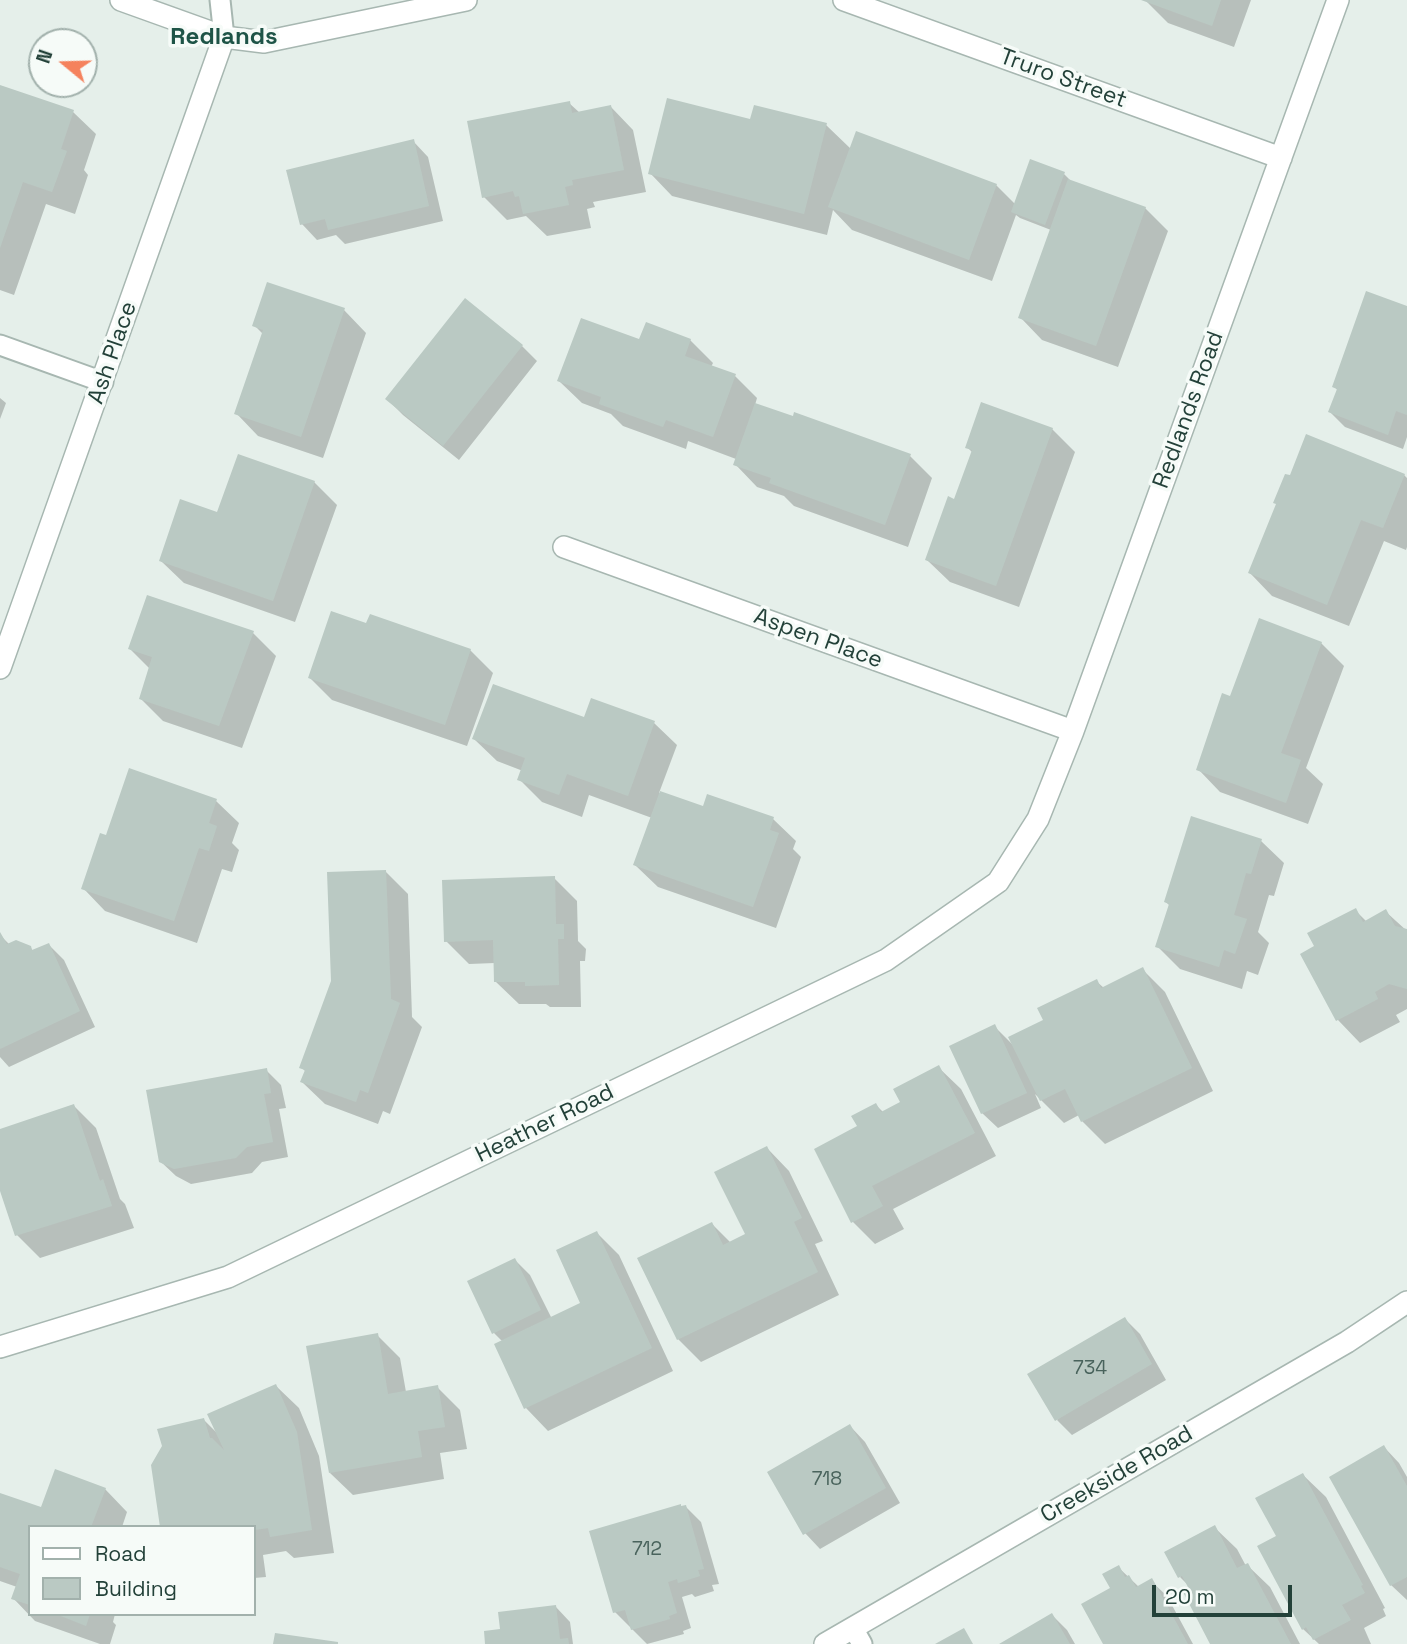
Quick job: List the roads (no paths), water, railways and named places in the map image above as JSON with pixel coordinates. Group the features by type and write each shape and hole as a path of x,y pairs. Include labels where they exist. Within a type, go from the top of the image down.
{"street":[{"path":"121,0 224,37 264,42 466,0"},
{"name":"Truro Street","path":"844,0 1280,158"},
{"name":"Redlands Road","path":"1038,819 1073,731 1338,0"},
{"name":"Ash Place","path":"0,668 224,37"},
{"name":"Aspen Place","path":"564,547 1073,731"},
{"name":"Heather Road","path":"0,1347 228,1277 886,960 998,882 1038,819"},
{"name":"Creekside Road","path":"825,1644 857,1636 1346,1342 1407,1302"}],"lane":[{"path":"220,0 224,37"},
{"path":"0,345 103,382"}],"district":[{"name":"Redlands","path":"224,37"}]}
